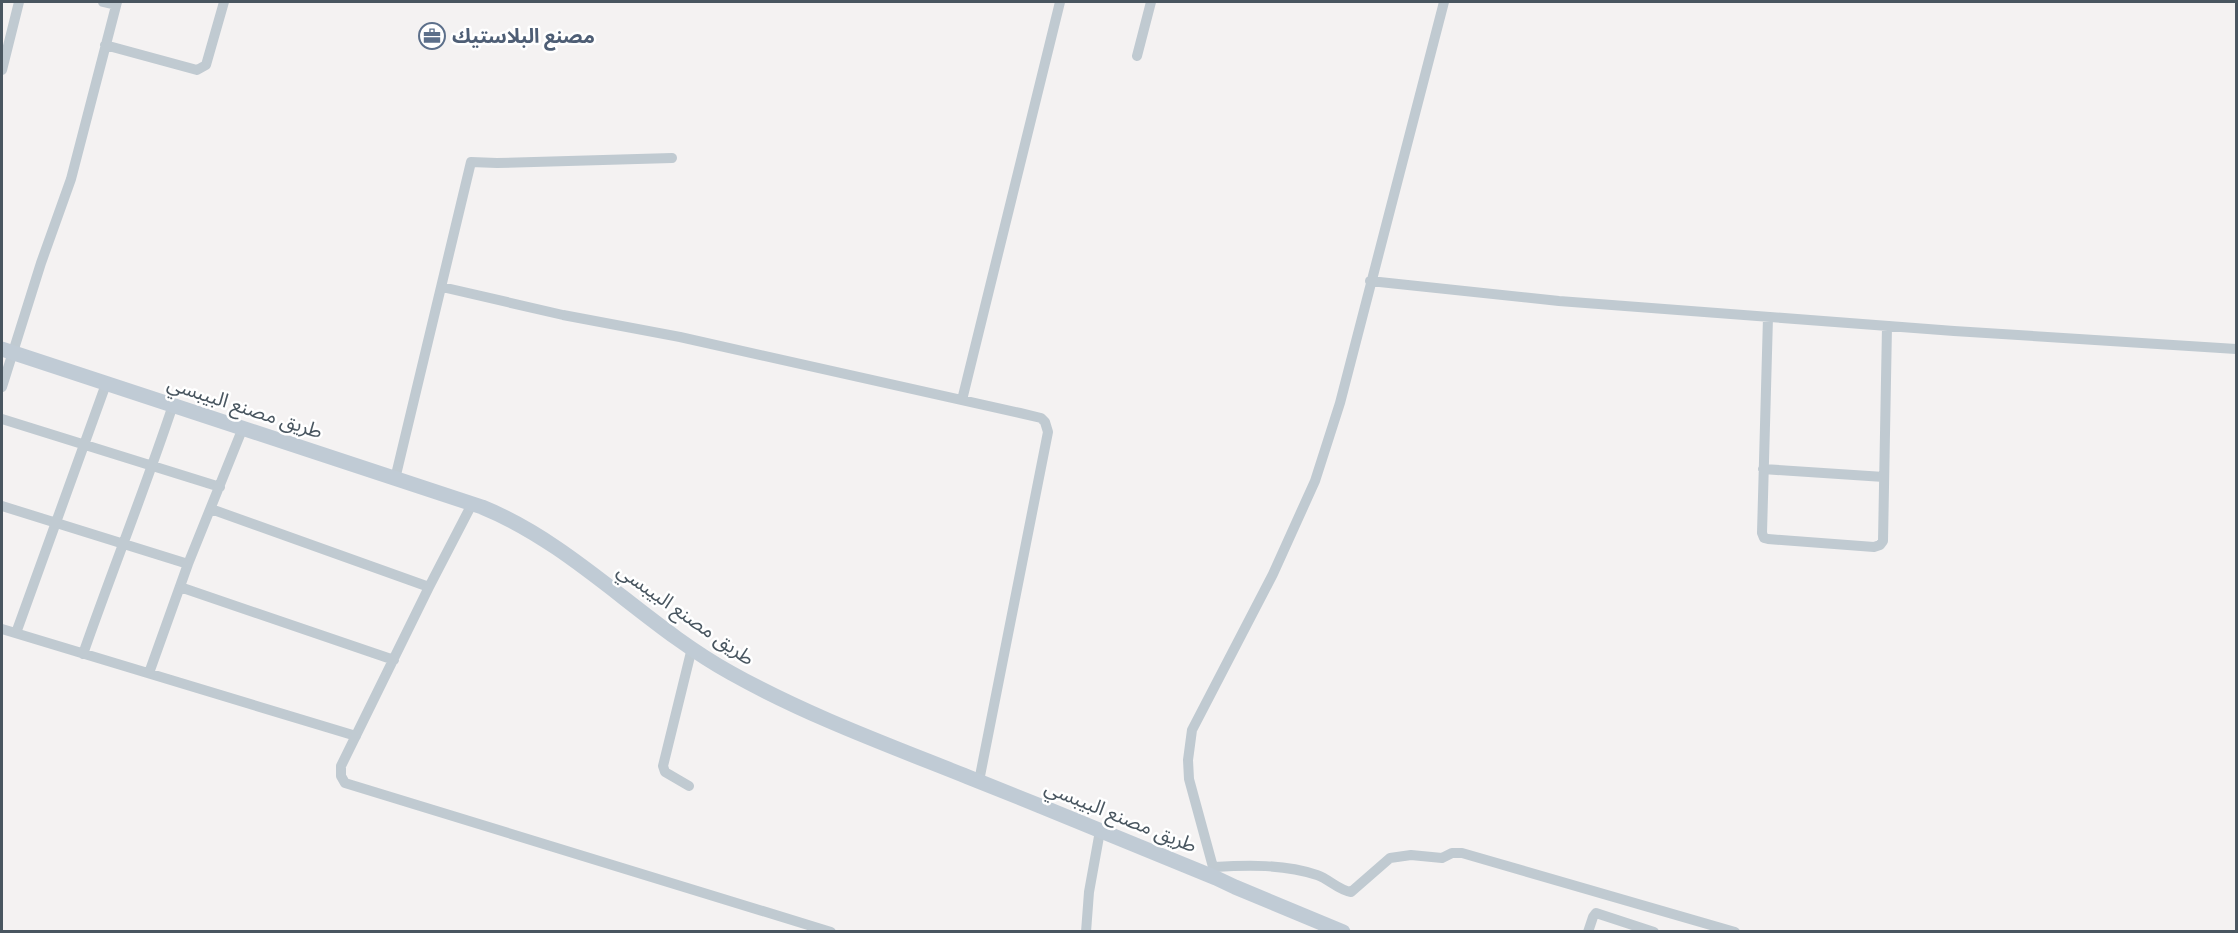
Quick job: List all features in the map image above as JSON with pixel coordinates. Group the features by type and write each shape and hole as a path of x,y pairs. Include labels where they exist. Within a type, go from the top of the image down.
{"main road":[{"name":"طريق مصنع البيبسي","path":"7,351 472,504 510,519 692,648 728,671 774,695 859,733 1100,831 1215,872 1235,887 1343,932"}],"street":[{"path":"2,70 3,57 19,2"},
{"path":"2,387 7,351 71,179 116,3 103,2"},
{"path":"105,45 197,70 202,69 206,65 224,2"},
{"path":"962,400 1060,2"},
{"path":"1137,56 1151,2"},
{"path":"1444,2 1340,403 1311,489 1242,635 1192,730 1188,760 1189,779 1215,872 1263,866 1302,871 1320,876 1341,889 1351,892 1390,858 1411,855 1442,858 1452,853 1462,853 1735,932"},
{"path":"395,480 471,162 672,158"},
{"path":"1370,281 1559,301 2236,349"},
{"path":"442,287 563,315 680,337 1041,418 1048,432 979,781"},
{"path":"1768,317 1762,532 1764,538 1874,547 1880,545 1882,541 1887,326"},
{"path":"16,633 106,384"},
{"path":"83,654 122,543 152,467 172,405"},
{"path":"2,419 220,487"},
{"path":"149,673 188,564 242,430"},
{"path":"1764,470 1884,477"},
{"path":"472,504 341,766 341,776 345,783 831,932"},
{"path":"2,506 188,564"},
{"path":"211,509 429,587"},
{"path":"180,587 394,660"},
{"path":"2,629 356,736"},
{"path":"689,786 665,771 663,766 692,648"},
{"path":"1086,932 1089,892 1100,831"},
{"path":"1588,932 1596,913 1654,932"}],"place":[{"name":"مصنع البلاستيك","path":"432,36"}]}
